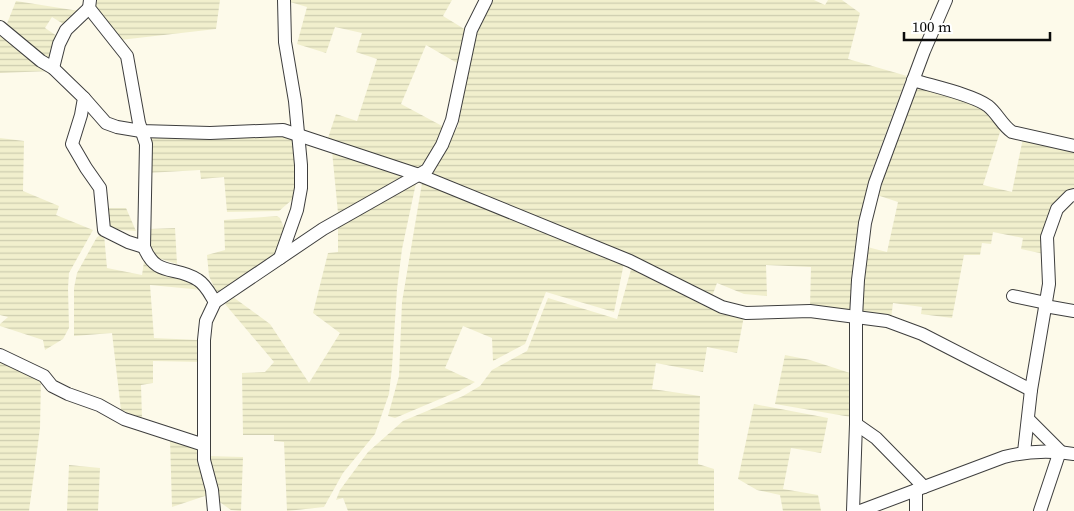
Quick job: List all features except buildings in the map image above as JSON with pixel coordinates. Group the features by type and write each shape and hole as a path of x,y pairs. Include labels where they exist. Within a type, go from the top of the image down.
{"street":[{"path":"280,258 297,210 301,188 301,165 295,101 285,42 284,0"},
{"path":"214,511 212,490 204,460 204,340 206,321 215,302 323,229 427,170 442,145 452,120 471,30 486,0"},
{"path":"853,511 856,424 856,317 865,223 875,183 913,80 946,0"},
{"path":"53,68 58,44 66,30 90,4 127,56 141,131 146,144 144,247 149,259 156,265 192,276 200,281 215,302"},
{"path":"0,27 53,68 84,98 106,123 117,127 141,131 210,133 283,130 297,134 419,175 630,262 722,307 746,313 810,311 887,321 922,334 1031,390"},
{"path":"913,80 980,101 989,107 1004,127 1012,132 1074,146"},
{"path":"84,98 81,116 72,144 100,188 104,230 128,242 144,247"},
{"path":"1024,452 1031,390 1049,284 1047,238 1057,209 1070,196 1074,195"},
{"path":"1013,296 1074,311"},
{"path":"0,355 44,376 52,386 124,419 204,445"},
{"path":"1028,419 1060,451"},
{"path":"856,424 876,438 920,488"},
{"path":"1040,511 1060,451"},
{"path":"860,511 1004,456 1024,452 1060,451 1074,454"},
{"path":"916,511 920,488"}],"shaded area":[{"path":"96,0 220,0 216,29 120,40 96,8"},
{"path":"290,0 452,0 443,16 466,30 457,63 426,45 401,104 444,127 425,165 417,171 327,141 336,114 357,121 377,59 356,52 362,33 335,27 326,53 297,44 307,7 290,2"},
{"path":"493,0 814,0 825,5 828,0 842,0 860,13 848,59 907,76 871,173 859,238 852,307 847,313 810,307 811,267 766,265 767,296 744,294 717,283 711,299 432,176 430,170 458,126 475,32"},
{"path":"16,1 79,11 65,25 52,17 45,28 57,36 50,61 6,26"},
{"path":"0,32 50,71 0,73"},
{"path":"916,84 976,102 1001,129 983,185 1012,192 1023,138 1070,149 1074,153 1074,191 1055,207 1044,254 1021,249 1023,238 993,232 991,244 982,243 980,255 964,255 952,318 921,314 922,307 893,303 891,319 863,314 861,310 867,247 887,252 898,202 877,195"},
{"path":"287,134 294,138 296,174 293,199 279,211 227,212 224,177 201,179 200,170 147,173 148,138 154,135 200,139"},
{"path":"0,138 24,141 23,191 59,206 56,215 93,230 69,273 69,328 63,339 45,350 43,340 0,326 8,317 0,315"},
{"path":"332,151 409,177 338,213"},
{"path":"416,183 402,249 389,394 375,434 343,473 324,507 287,511 284,442 274,441 274,435 243,435 242,373 265,372 274,362 225,304 233,297 270,324 309,383 340,333 313,313 328,253 338,252 338,223"},
{"path":"422,183 624,263 614,312 546,292 525,344 493,361 492,338 463,326 445,368 475,382 459,391 395,418 388,416 399,376 402,302"},
{"path":"106,208 126,208 136,231 108,229"},
{"path":"277,216 280,218 285,230 275,256 218,296 209,276 207,255 225,250 224,220"},
{"path":"175,228 177,264 155,257 150,247 150,229"},
{"path":"104,234 107,268 142,275 144,262 155,268 194,280 203,290 150,285 154,338 198,340 200,362 153,361 153,383 141,385 142,418 121,410 112,333 74,336 74,288 77,273 97,237"},
{"path":"632,266 744,316 737,353 707,347 703,372 656,363 652,389 700,396 698,464 714,469 714,511 348,511 343,498 336,500 340,490 368,452 403,421 463,396 480,386 492,370 527,351 548,298 617,319"},
{"path":"785,355 810,360 850,373 851,417 775,404"},
{"path":"0,360 41,378 40,428 29,511 0,511"},
{"path":"754,404 828,418 821,453 791,448 783,489 818,495 821,511 783,511 780,495 757,490 738,479"},
{"path":"170,439 201,447 208,495 172,507"},
{"path":"207,456 243,457 241,511 231,510 218,501"},
{"path":"69,465 100,468 98,511 67,511"}]}
